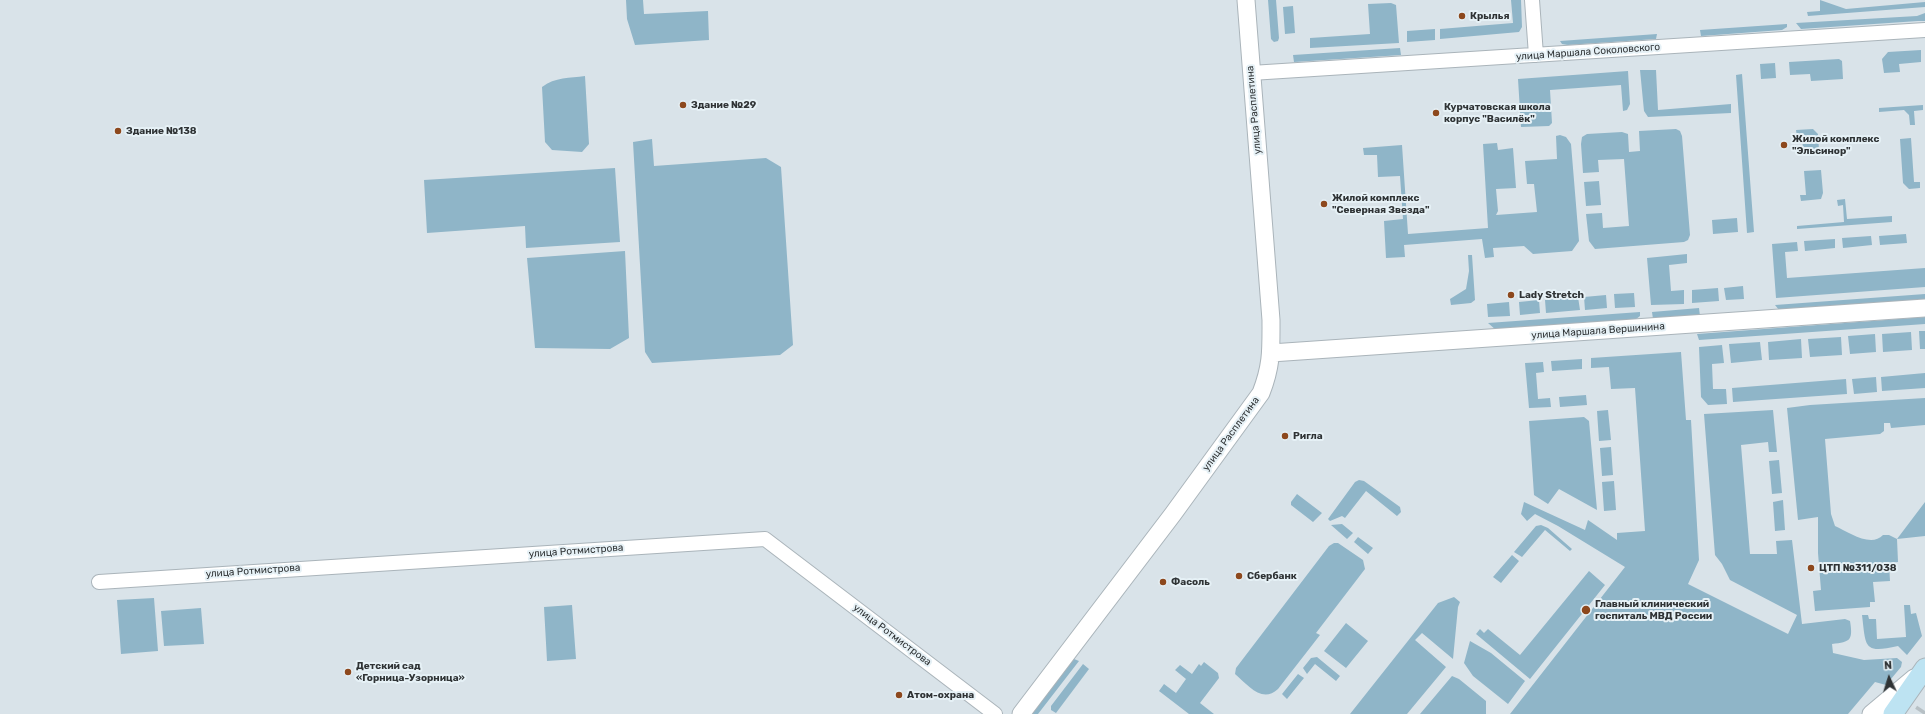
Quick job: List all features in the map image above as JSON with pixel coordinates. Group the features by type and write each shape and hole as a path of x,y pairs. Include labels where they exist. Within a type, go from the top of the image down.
{"main road":[{"path":"1893,714 1924,669"}],"street":[{"name":"улица Расплетина","path":"1021,714 1173,514 1261,393 1269,373 1271,353 1271,320 1246,0"},
{"path":"1532,0 1536,55"},
{"name":"улица Маршала Соколовского","path":"1251,73 1925,30"},
{"name":"улица Маршала Вершинина","path":"1271,353 1925,308"},
{"name":"улица Ротмистрова","path":"100,582 765,539 995,714"},
{"path":"1871,714 1924,669"}],"shaded area":[{"path":"626,0 643,0 644,14 708,11 709,40 635,45 627,19"},
{"path":"1268,0 1276,0 1279,38 1278,41 1274,42 1271,39"},
{"path":"1511,0 1521,0 1522,27 1519,32 1440,39 1440,29 1513,23"},
{"path":"1820,0 1846,9 1925,2 1925,7 1808,16 1807,12 1820,11"},
{"path":"1391,3 1396,5 1399,43 1310,48 1310,38 1370,34 1368,4"},
{"path":"1293,6 1295,33 1285,34 1283,7"},
{"path":"1925,13 1925,21 1801,29 1796,23 1917,16"},
{"path":"1787,24 1787,27 1782,30 1701,36 1700,30"},
{"path":"1435,29 1435,40 1407,42 1407,31"},
{"path":"1657,34 1656,39 1568,45 1562,44 1560,41"},
{"path":"1400,48 1401,55 1294,62 1293,55"},
{"path":"1921,50 1921,62 1899,64 1900,72 1884,73 1882,59 1888,52"},
{"path":"1839,59 1842,61 1843,79 1811,81 1810,74 1790,75 1789,62"},
{"path":"1775,63 1776,78 1761,79 1760,64"},
{"path":"1640,70 1656,70 1658,110 1731,104 1731,113 1648,117 1644,111"},
{"path":"1628,71 1630,104 1627,110 1623,111 1621,85 1550,90 1552,123 1549,126 1521,127 1518,79"},
{"path":"1742,74 1754,232 1747,233 1736,75"},
{"path":"585,76 589,144 582,152 552,150 545,142 542,87 552,81"},
{"path":"1923,105 1923,110 1914,111 1915,125 1910,125 1909,115 1904,110 1879,112 1879,108"},
{"path":"1676,129 1680,131 1682,136 1690,235 1688,240 1684,242 1595,249 1589,241 1586,214 1602,213 1603,228 1629,226 1624,159 1598,160 1599,172 1583,173 1582,137 1587,134 1622,132 1628,134 1629,152 1640,151 1639,131"},
{"path":"1813,129 1818,134 1819,150 1803,150 1802,137 1797,137 1796,130"},
{"path":"1560,135 1566,137 1571,144 1579,241 1572,251 1533,254 1524,246 1493,248 1494,257 1485,258 1482,239 1404,245 1405,257 1386,258 1384,221 1403,219 1400,176 1378,177 1377,155 1364,155 1363,148 1402,145 1408,234 1488,228 1483,144 1497,143 1498,150 1513,148 1516,188 1496,189 1498,211 1496,215 1537,212 1534,184 1527,184 1525,161 1557,159 1556,136"},
{"path":"1911,138 1914,182 1920,182 1920,188 1909,189 1903,183 1900,139"},
{"path":"652,139 654,166 766,158 781,167 793,345 780,355 652,363 645,352 633,142"},
{"path":"615,168 620,242 526,248 525,226 427,233 424,180"},
{"path":"1821,170 1823,193 1821,199 1801,201 1800,195 1806,195 1804,171"},
{"path":"1599,181 1601,205 1586,206 1584,182"},
{"path":"1845,199 1847,219 1892,216 1892,222 1797,229 1797,226 1844,222 1843,205 1838,206 1837,200"},
{"path":"1737,218 1738,232 1713,234 1712,220"},
{"path":"1906,234 1907,243 1880,245 1879,236"},
{"path":"1871,236 1872,245 1843,248 1842,238"},
{"path":"1835,239 1835,248 1805,251 1804,241"},
{"path":"1797,242 1798,251 1785,252 1787,278 1925,268 1925,287 1776,298 1772,244"},
{"path":"625,251 629,338 610,349 535,348 527,258"},
{"path":"1687,254 1687,263 1669,265 1671,291 1684,290 1684,304 1651,305 1647,258"},
{"path":"1468,255 1472,255 1475,300 1471,303 1451,305 1450,299 1466,289 1469,271"},
{"path":"1743,286 1744,299 1726,300 1724,288"},
{"path":"1718,288 1719,301 1692,303 1692,290"},
{"path":"1634,293 1635,307 1615,308 1614,294"},
{"path":"1925,294 1925,300 1779,310 1775,305"},
{"path":"1606,295 1607,308 1585,310 1584,297"},
{"path":"1578,297 1580,310 1546,313 1545,300"},
{"path":"1539,300 1540,313 1520,315 1519,302"},
{"path":"1509,302 1510,316 1488,317 1487,304"},
{"path":"1699,308 1700,316 1653,319 1652,312"},
{"path":"1640,312 1640,316 1635,320 1496,330 1488,323"},
{"path":"1925,317 1925,324 1699,340 1697,334"},
{"path":"1919,331 1925,331 1925,349 1920,349"},
{"path":"1911,332 1912,350 1883,352 1882,334"},
{"path":"1875,334 1876,352 1850,354 1848,336"},
{"path":"1841,337 1842,355 1810,357 1808,339"},
{"path":"1801,339 1802,358 1769,360 1768,342"},
{"path":"1760,342 1762,360 1731,363 1729,344"},
{"path":"1722,345 1724,363 1712,364 1713,389 1726,389 1727,404 1708,405 1701,397 1699,347"},
{"path":"1681,352 1686,420 1691,420 1699,560 1688,584 1788,634 1797,615 1730,580 1722,564 1715,555 1704,414 1773,410 1777,452 1769,452 1768,442 1741,445 1750,554 1777,554 1776,541 1792,540 1802,624 1845,619 1850,621 1851,636 1847,641 1832,644 1833,653 1864,660 1897,658 1902,662 1901,667 1886,685 1875,682 1848,714 1510,714 1625,567 1558,526 1535,514 1527,521 1521,514 1524,502 1585,530 1588,520 1617,540 1617,533 1645,531 1635,388 1611,389 1609,367 1591,368 1591,358"},
{"path":"1582,359 1582,369 1552,371 1551,361"},
{"path":"1543,362 1544,372 1536,373 1538,399 1550,398 1551,407 1529,408 1525,363"},
{"path":"1925,373 1925,388 1882,391 1881,377"},
{"path":"1876,377 1877,392 1854,394 1852,379"},
{"path":"1846,379 1847,394 1733,402 1732,388"},
{"path":"1586,395 1587,405 1560,407 1559,397"},
{"path":"1925,398 1925,425 1891,428 1890,423 1884,423 1884,431 1880,434 1825,439 1831,514 1835,526 1859,538 1872,540 1878,539 1883,535 1889,535 1897,539 1898,562 1889,563 1890,581 1873,582 1875,602 1870,602 1870,607 1815,611 1813,591 1821,590 1818,553 1818,517 1798,520 1787,408 1810,405"},
{"path":"1608,410 1611,440 1599,441 1597,411"},
{"path":"1584,417 1589,421 1597,510 1559,489 1548,504 1534,495 1529,421"},
{"path":"1611,447 1613,475 1602,476 1600,448"},
{"path":"1779,460 1782,493 1772,494 1769,461"},
{"path":"1359,480 1364,481 1400,507 1401,512 1397,516 1366,491 1345,518 1342,516 1330,521 1328,519 1355,482"},
{"path":"1614,481 1616,510 1604,511 1602,482"},
{"path":"1297,494 1322,513 1313,522 1291,505 1291,502"},
{"path":"1783,500 1785,530 1775,531 1773,502"},
{"path":"1925,502 1925,536 1897,539"},
{"path":"1342,524 1353,533 1347,539 1331,525"},
{"path":"1541,525 1548,528 1572,549 1570,551 1545,530 1522,557 1514,552 1536,526"},
{"path":"1358,537 1373,548 1368,554 1354,542"},
{"path":"1334,543 1338,543 1363,560 1365,569 1316,633 1320,635 1278,689 1266,695 1255,691 1235,674 1236,668 1329,546"},
{"path":"1512,555 1519,561 1501,583 1493,577"},
{"path":"1589,571 1605,585 1530,679 1476,634 1480,629 1484,633 1488,629 1520,655"},
{"path":"1454,597 1460,602 1458,607 1453,659 1422,633 1415,640 1446,667 1407,714 1350,714 1438,603"},
{"path":"154,598 158,651 121,654 117,600"},
{"path":"572,605 576,659 547,661 544,607"},
{"path":"1904,605 1910,605 1911,614 1916,613 1922,636 1907,655 1898,646 1878,649 1868,646 1864,634 1862,615 1868,615 1869,619 1876,619 1877,639 1906,637"},
{"path":"201,608 204,644 164,646 161,611"},
{"path":"1346,623 1368,641 1346,668 1324,651"},
{"path":"1470,641 1491,653 1525,681 1508,704 1473,676 1464,663"},
{"path":"1317,657 1340,676 1336,681 1315,664 1307,674 1303,668 1311,658"},
{"path":"1074,659 1079,661 1038,714 1032,714"},
{"path":"1204,662 1218,673 1219,678 1200,703 1214,714 1189,714 1159,691 1164,684 1176,693 1186,679 1175,670 1180,665 1192,674 1199,664 1201,666"},
{"path":"1083,664 1089,669 1056,713 1051,710 1051,706"},
{"path":"1298,674 1304,678 1287,699 1282,694"},
{"path":"1452,676 1459,679 1486,701 1486,714 1420,714"}],"place":[{"name":"Крылья","path":"1462,16"},
{"name":"Здание №29","path":"683,105"},
{"name":"Курчатовская школа корпус \"Василёк\"","path":"1436,113"},
{"name":"Здание №138","path":"118,131"},
{"name":"Жилой комплекс \"Эльсинор\"","path":"1784,145"},
{"name":"Жилой комплекс \"Северная Звезда\"","path":"1324,204"},
{"name":"Lady Stretch","path":"1511,295"},
{"name":"Ригла","path":"1285,436"},
{"name":"ЦТП №311/038","path":"1811,568"},
{"name":"Сбербанк","path":"1239,576"},
{"name":"Фасоль","path":"1163,582"},
{"name":"Главный клинический госпиталь МВД России","path":"1586,610"},
{"name":"Детский сад «Горница-Узорница»","path":"348,672"},
{"name":"Атом-охрана","path":"899,695"}]}
